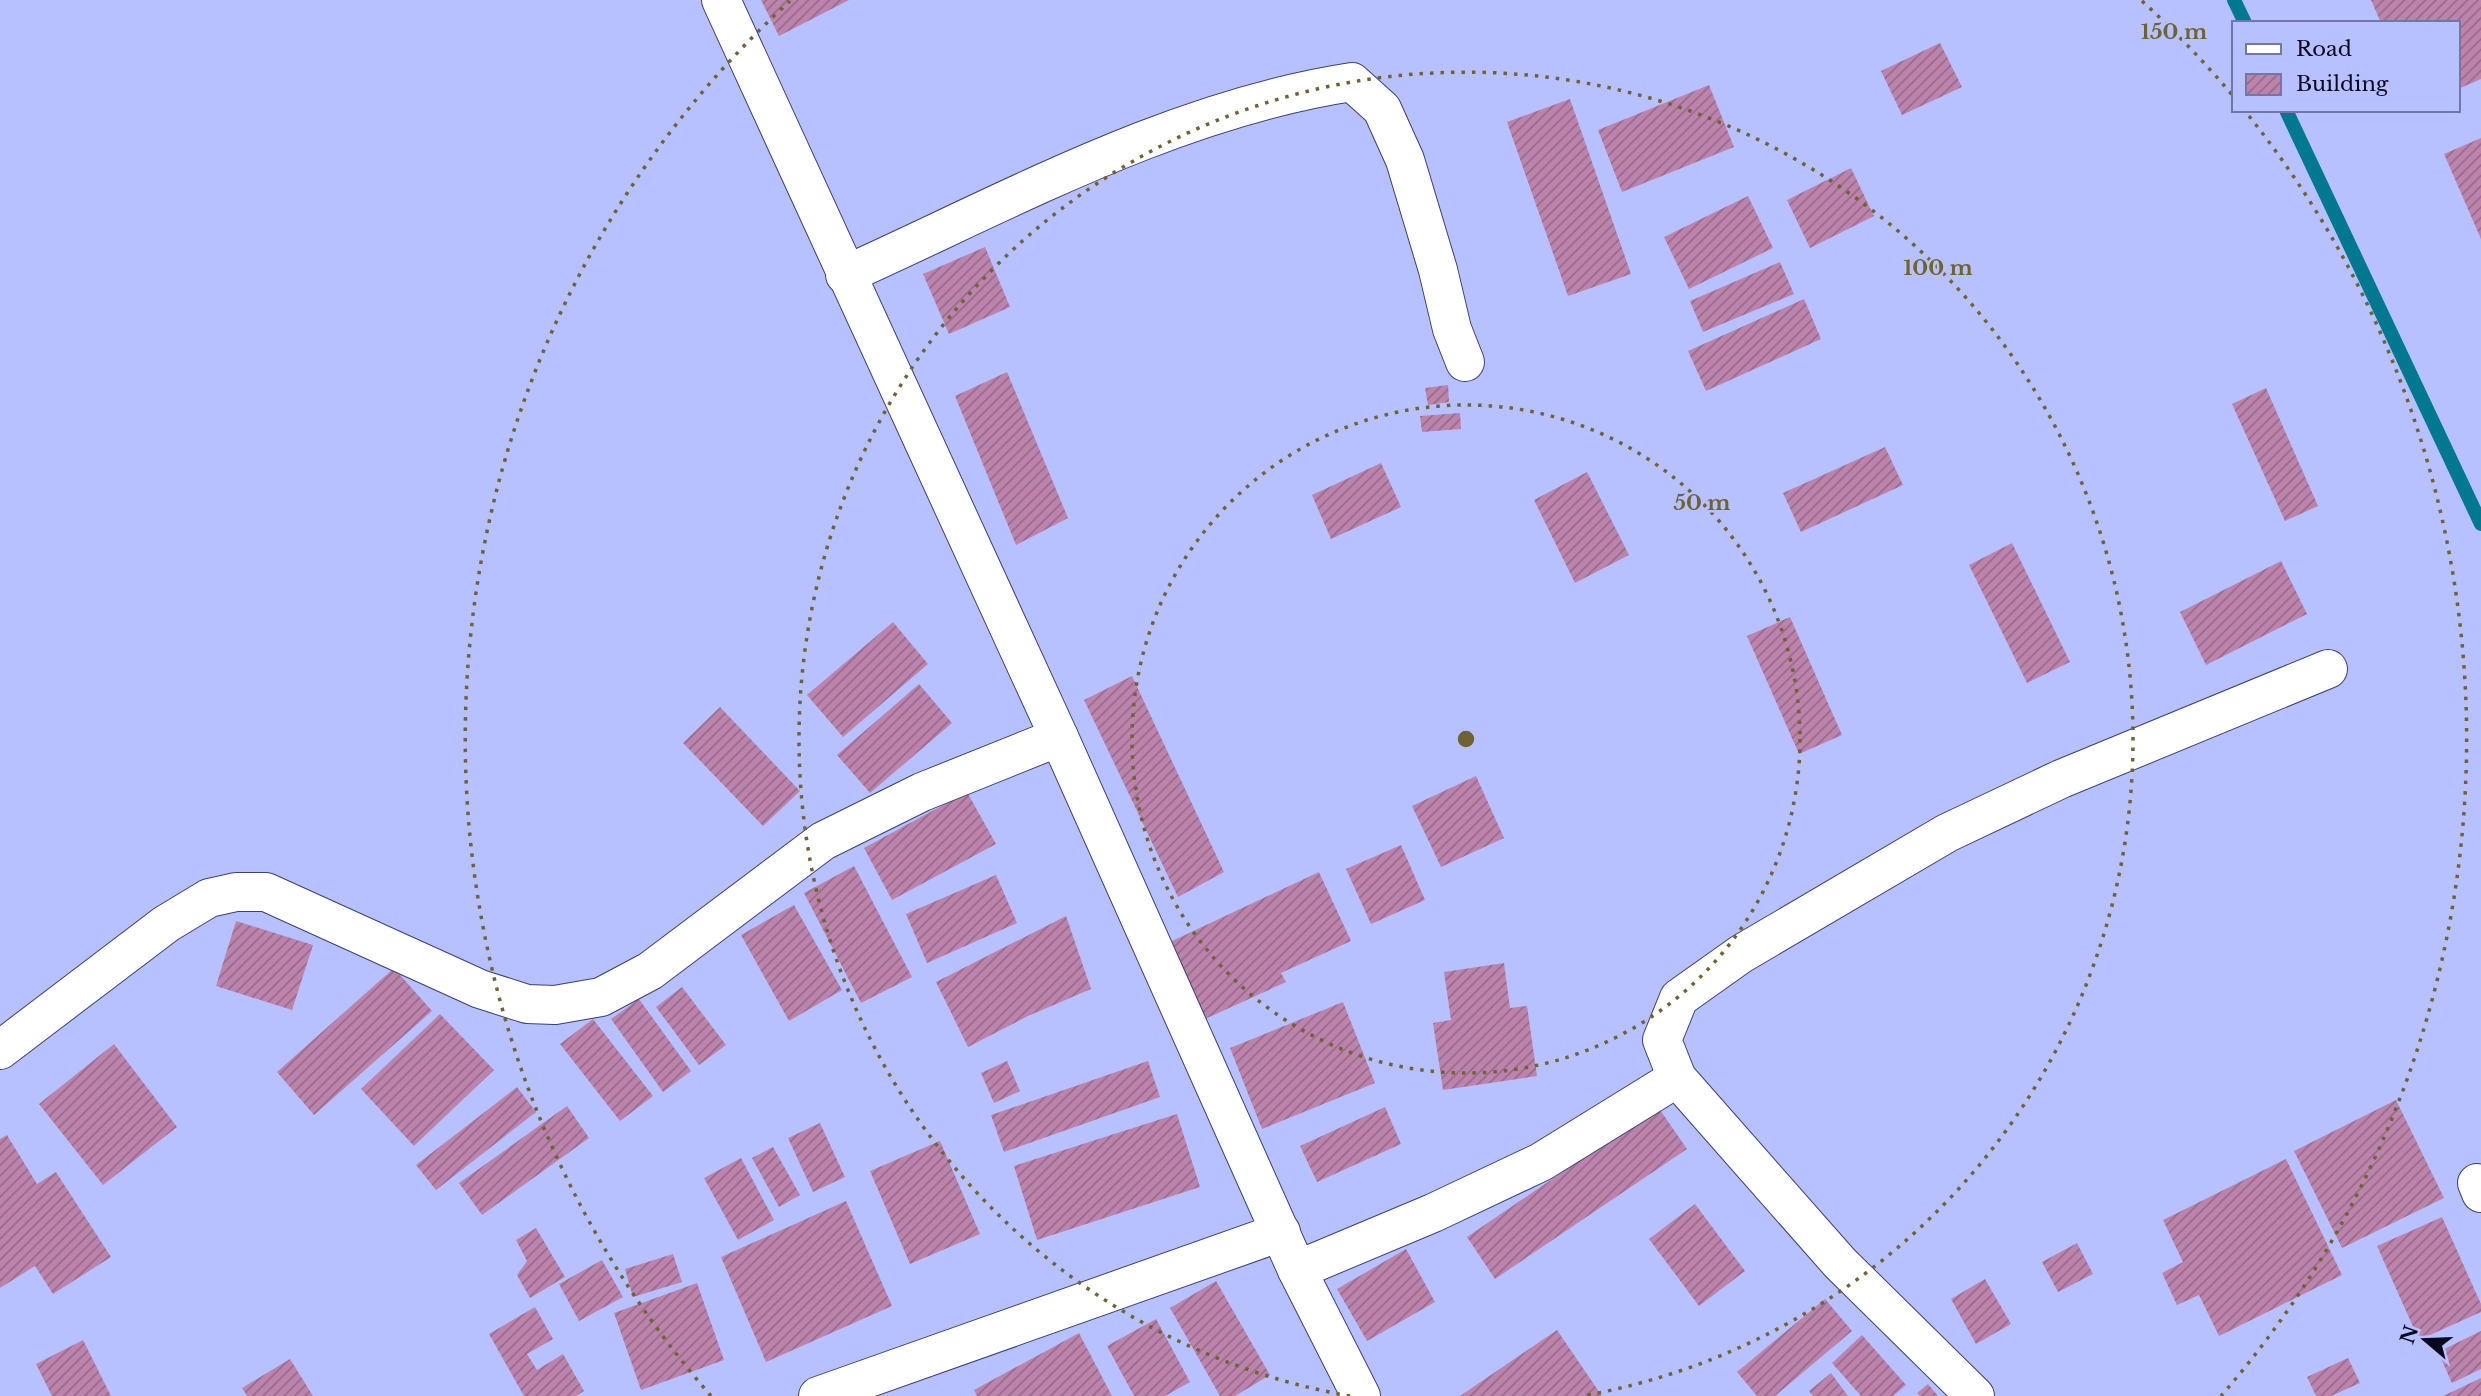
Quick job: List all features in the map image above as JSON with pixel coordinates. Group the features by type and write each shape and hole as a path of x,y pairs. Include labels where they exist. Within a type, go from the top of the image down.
{"street":[{"path":"721,0 1059,737 1297,1270 1362,1396"},
{"path":"845,275 1135,144 1192,122 1296,91 1352,82 1382,109 1405,160 1438,270 1452,329 1465,362"},
{"path":"1975,1396 1840,1263 1677,1077 1662,1040 1679,999 1741,954 1947,833 2061,779 2328,669"},
{"path":"0,1050 166,924 209,898 236,892 266,892 480,989 527,1004 555,1005 601,997 650,971 823,841 922,792 1059,737"},
{"path":"1297,1270 1433,1213 1541,1162 1677,1077"},
{"path":"818,1396 1282,1232"}],"building":[{"path":"761,0 849,0 779,36"},
{"path":"2371,0 2481,0 2481,79 2460,88 2460,21 2380,21"},
{"path":"1940,43 1962,87 1902,115 1881,71"},
{"path":"1709,85 1734,147 1622,192 1598,130"},
{"path":"1570,99 1631,274 1568,296 1507,122"},
{"path":"2481,138 2481,239 2444,154"},
{"path":"1851,168 1874,216 1810,248 1787,200"},
{"path":"1748,196 1773,248 1689,289 1664,237"},
{"path":"985,247 1010,307 949,334 923,274"},
{"path":"1780,262 1794,294 1703,332 1690,301"},
{"path":"1804,299 1821,339 1706,391 1688,351"},
{"path":"1007,372 1068,518 1016,545 955,396"},
{"path":"1448,385 1449,402 1428,405 1425,388"},
{"path":"2266,388 2318,506 2285,521 2232,404"},
{"path":"1460,413 1461,429 1422,432 1420,416"},
{"path":"1885,447 1903,485 1801,532 1783,493"},
{"path":"1381,463 1401,507 1331,539 1312,495"},
{"path":"1587,472 1629,555 1575,583 1534,500"},
{"path":"2012,543 2070,662 2027,683 1969,565"},
{"path":"2281,561 2307,614 2206,665 2180,612"},
{"path":"1790,617 1842,735 1799,754 1747,636"},
{"path":"893,622 928,664 843,737 807,695"},
{"path":"1132,676 1224,872 1178,897 1084,700"},
{"path":"919,684 952,723 870,793 837,755"},
{"path":"720,707 800,791 763,826 683,743"},
{"path":"1476,776 1504,838 1441,867 1412,806"},
{"path":"967,792 996,844 892,900 864,848"},
{"path":"1401,845 1425,900 1371,924 1346,869"},
{"path":"854,866 912,977 861,1003 804,893"},
{"path":"1319,872 1351,941 1281,973 1286,982 1205,1019 1170,942"},
{"path":"996,875 1017,923 927,963 906,914"},
{"path":"794,905 842,990 789,1021 741,935"},
{"path":"1066,916 1091,989 1028,1016 968,1047 936,982"},
{"path":"236,921 313,945 292,1010 216,986"},
{"path":"1504,963 1510,1008 1527,1006 1537,1076 1443,1090 1433,1023 1451,1020 1444,972"},
{"path":"394,968 432,1011 314,1115 277,1072"},
{"path":"682,987 726,1045 699,1065 656,1007"},
{"path":"639,999 691,1071 663,1092 611,1019"},
{"path":"1343,1002 1375,1083 1262,1129 1230,1048"},
{"path":"440,1014 494,1070 414,1146 361,1089"},
{"path":"593,1019 653,1096 620,1121 560,1044"},
{"path":"114,1044 177,1127 103,1185 39,1104"},
{"path":"1007,1061 1020,1091 994,1103 981,1073"},
{"path":"1148,1061 1160,1097 1004,1152 991,1115"},
{"path":"517,1087 536,1112 436,1190 416,1165"},
{"path":"2396,1100 2444,1198 2342,1248 2294,1151"},
{"path":"567,1106 589,1138 482,1215 459,1183"},
{"path":"1385,1107 1401,1144 1317,1182 1300,1146"},
{"path":"1658,1107 1687,1149 1495,1279 1467,1237"},
{"path":"1177,1114 1200,1187 1037,1240 1014,1166"},
{"path":"820,1123 845,1177 813,1192 788,1138"},
{"path":"7,1135 37,1184 56,1172 111,1257 53,1294 35,1266 0,1288 0,1139"},
{"path":"940,1141 980,1234 910,1264 870,1171"},
{"path":"773,1147 800,1195 779,1207 752,1158"},
{"path":"741,1158 774,1220 738,1240 704,1178"},
{"path":"2286,1159 2342,1275 2219,1336 2199,1295 2177,1305 2162,1273 2183,1262 2163,1220"},
{"path":"846,1201 892,1306 766,1362 721,1257"},
{"path":"1695,1204 1745,1271 1699,1306 1649,1239"},
{"path":"2442,1217 2481,1304 2481,1312 2419,1340 2377,1246"},
{"path":"536,1228 565,1277 530,1298 517,1275 527,1261 516,1240"},
{"path":"2077,1243 2093,1274 2058,1292 2042,1262"},
{"path":"1406,1249 1435,1302 1367,1341 1337,1289"},
{"path":"673,1254 682,1282 633,1297 625,1269"},
{"path":"602,1260 623,1297 579,1321 559,1284"},
{"path":"1985,1279 2011,1324 1976,1344 1951,1299"},
{"path":"1216,1281 1270,1375 1235,1396 1220,1396 1170,1308"},
{"path":"697,1283 724,1360 641,1390 614,1313"},
{"path":"1825,1299 1852,1331 1775,1396 1757,1396 1737,1372"},
{"path":"535,1307 553,1339 527,1354 537,1370 563,1354 584,1391 576,1396 524,1396 489,1334"},
{"path":"1156,1319 1190,1382 1165,1396 1134,1396 1107,1346"},
{"path":"1557,1330 1602,1396 1460,1396"},
{"path":"2481,1331 2481,1369 2452,1383 2438,1352"},
{"path":"1079,1333 1112,1396 977,1396 974,1390"},
{"path":"1862,1335 1906,1385 1893,1396 1861,1396 1832,1363"},
{"path":"83,1340 111,1396 52,1396 36,1364"},
{"path":"2348,1358 2360,1383 2331,1396 2316,1396 2307,1377"},
{"path":"290,1359 313,1396 247,1396 242,1388"},
{"path":"1831,1373 1848,1396 1813,1396 1809,1391"},
{"path":"2481,1378 2481,1396 2443,1396"},
{"path":"1928,1384 1938,1396 1920,1396 1917,1393"}],"waterway":[{"path":"2234,0 2244,21"},
{"path":"2287,112 2481,524"}]}
